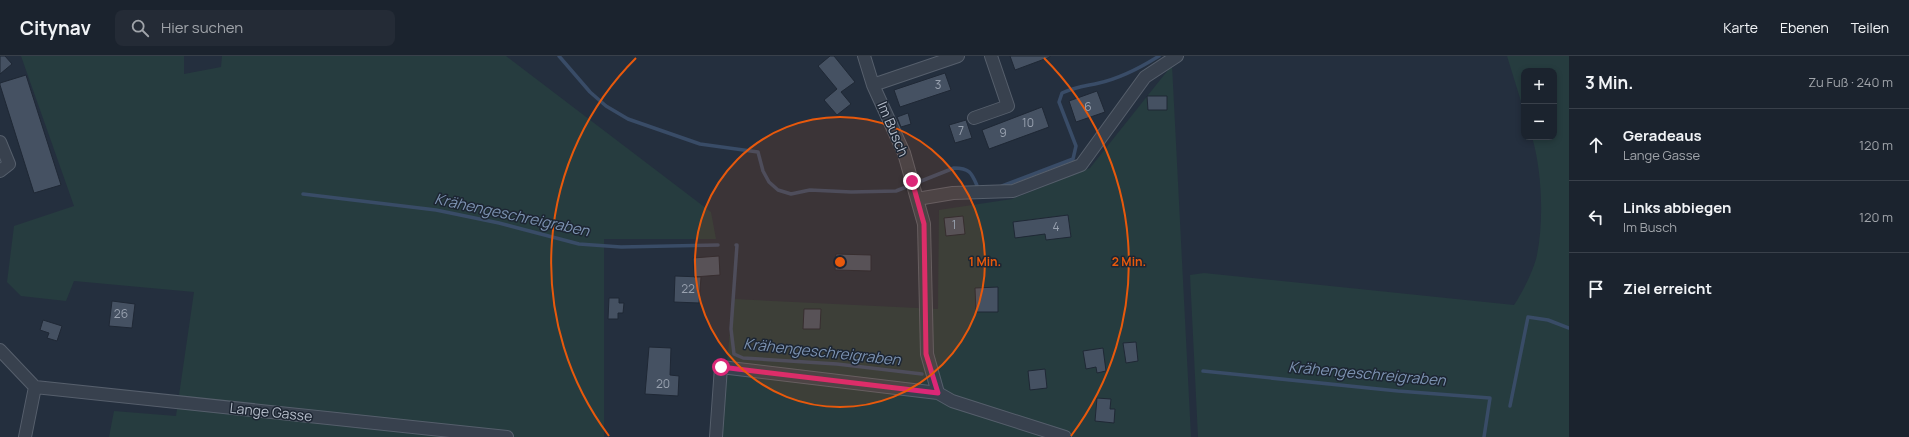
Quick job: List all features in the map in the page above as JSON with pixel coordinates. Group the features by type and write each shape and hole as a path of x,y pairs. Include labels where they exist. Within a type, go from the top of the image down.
{"street":[{"name":"Im Busch","path":"864,56 873,85 904,153 924,224 926,354 938,393"},
{"path":"873,85 958,56"},
{"path":"974,118 1008,106 991,56"},
{"path":"915,191 953,193 1013,191 1081,165 1145,77 1177,56"},
{"path":"0,142 9,164 0,171"},
{"path":"0,350 35,387 25,437"},
{"path":"716,437 721,367 938,393 952,401 1065,437"},
{"name":"Lange Gasse","path":"35,387 507,437"}],"green space":[{"path":"21,56 184,56 184,74 221,67 222,56 506,56 711,212 716,239 604,239 604,437 109,437 114,411 176,416 194,292 74,281 66,301 21,296 7,282 14,226 74,206"},
{"path":"1507,56 1569,56 1569,437 1198,437 1190,275 1204,273 1514,305 1527,281 1537,255 1541,227 1541,196 1538,165 1533,140 1557,140 1557,68 1521,68 1521,101"},
{"path":"1172,65 1191,437 720,437 733,299 938,309 939,210 1012,199 1090,168"}],"building":[{"path":"0,56 5,56 12,64 0,74"},
{"path":"830,56 834,56 855,82 841,92 851,104 837,115 824,100 837,89 818,66"},
{"path":"1010,56 1050,56 1050,57 1015,70"},
{"path":"945,73 951,90 900,107 894,90"},
{"path":"26,75 61,185 34,193 0,85 0,83"},
{"path":"1097,91 1105,112 1076,122 1069,101"},
{"path":"1147,96 1167,96 1167,110 1148,110"},
{"path":"1042,107 1049,127 989,149 982,130"},
{"path":"908,113 911,124 901,127 897,117"},
{"path":"966,120 972,138 955,143 949,125"},
{"path":"1068,215 1071,237 1046,240 1045,234 1015,238 1013,222"},
{"path":"963,216 965,234 946,236 944,218"},
{"path":"836,254 871,255 871,271 835,270"},
{"path":"719,256 720,275 694,277 693,258"},
{"path":"675,276 701,277 699,303 674,302"},
{"path":"998,287 998,312 976,312 975,288"},
{"path":"609,298 619,298 619,303 624,303 623,313 618,313 618,319 608,319"},
{"path":"112,301 135,304 132,328 109,326"},
{"path":"804,309 821,309 820,329 803,329"},
{"path":"43,320 62,326 57,341 47,338 49,333 40,330"},
{"path":"1136,342 1138,361 1126,363 1123,343"},
{"path":"649,347 671,348 670,375 679,376 678,396 645,394"},
{"path":"1103,348 1106,371 1097,373 1096,367 1086,369 1083,351"},
{"path":"1045,369 1047,388 1030,390 1028,371"},
{"path":"1097,398 1111,399 1110,409 1115,409 1114,423 1095,421"}],"waterway":[{"path":"559,56 590,92 606,106 628,119 700,144 758,152 763,171 769,182 778,190 791,194 810,190 851,192 896,191 954,168 965,169 971,173 979,190"},
{"path":"1002,186 1073,159 1076,146 1059,102 1062,93 1123,75 1159,56"},
{"name":"Krähengeschreigraben","path":"303,194 436,210 499,223 579,244 621,247 718,245"},
{"name":"Krähengeschreigraben","path":"736,245 731,329 734,354 743,358 837,364 922,374"},
{"path":"1510,406 1528,317 1548,320 1569,328"},
{"name":"Krähengeschreigraben","path":"1203,371 1398,391 1490,398 1484,437"}],"route":[{"path":"721,367 938,393 926,354 924,224 912,181"}]}
